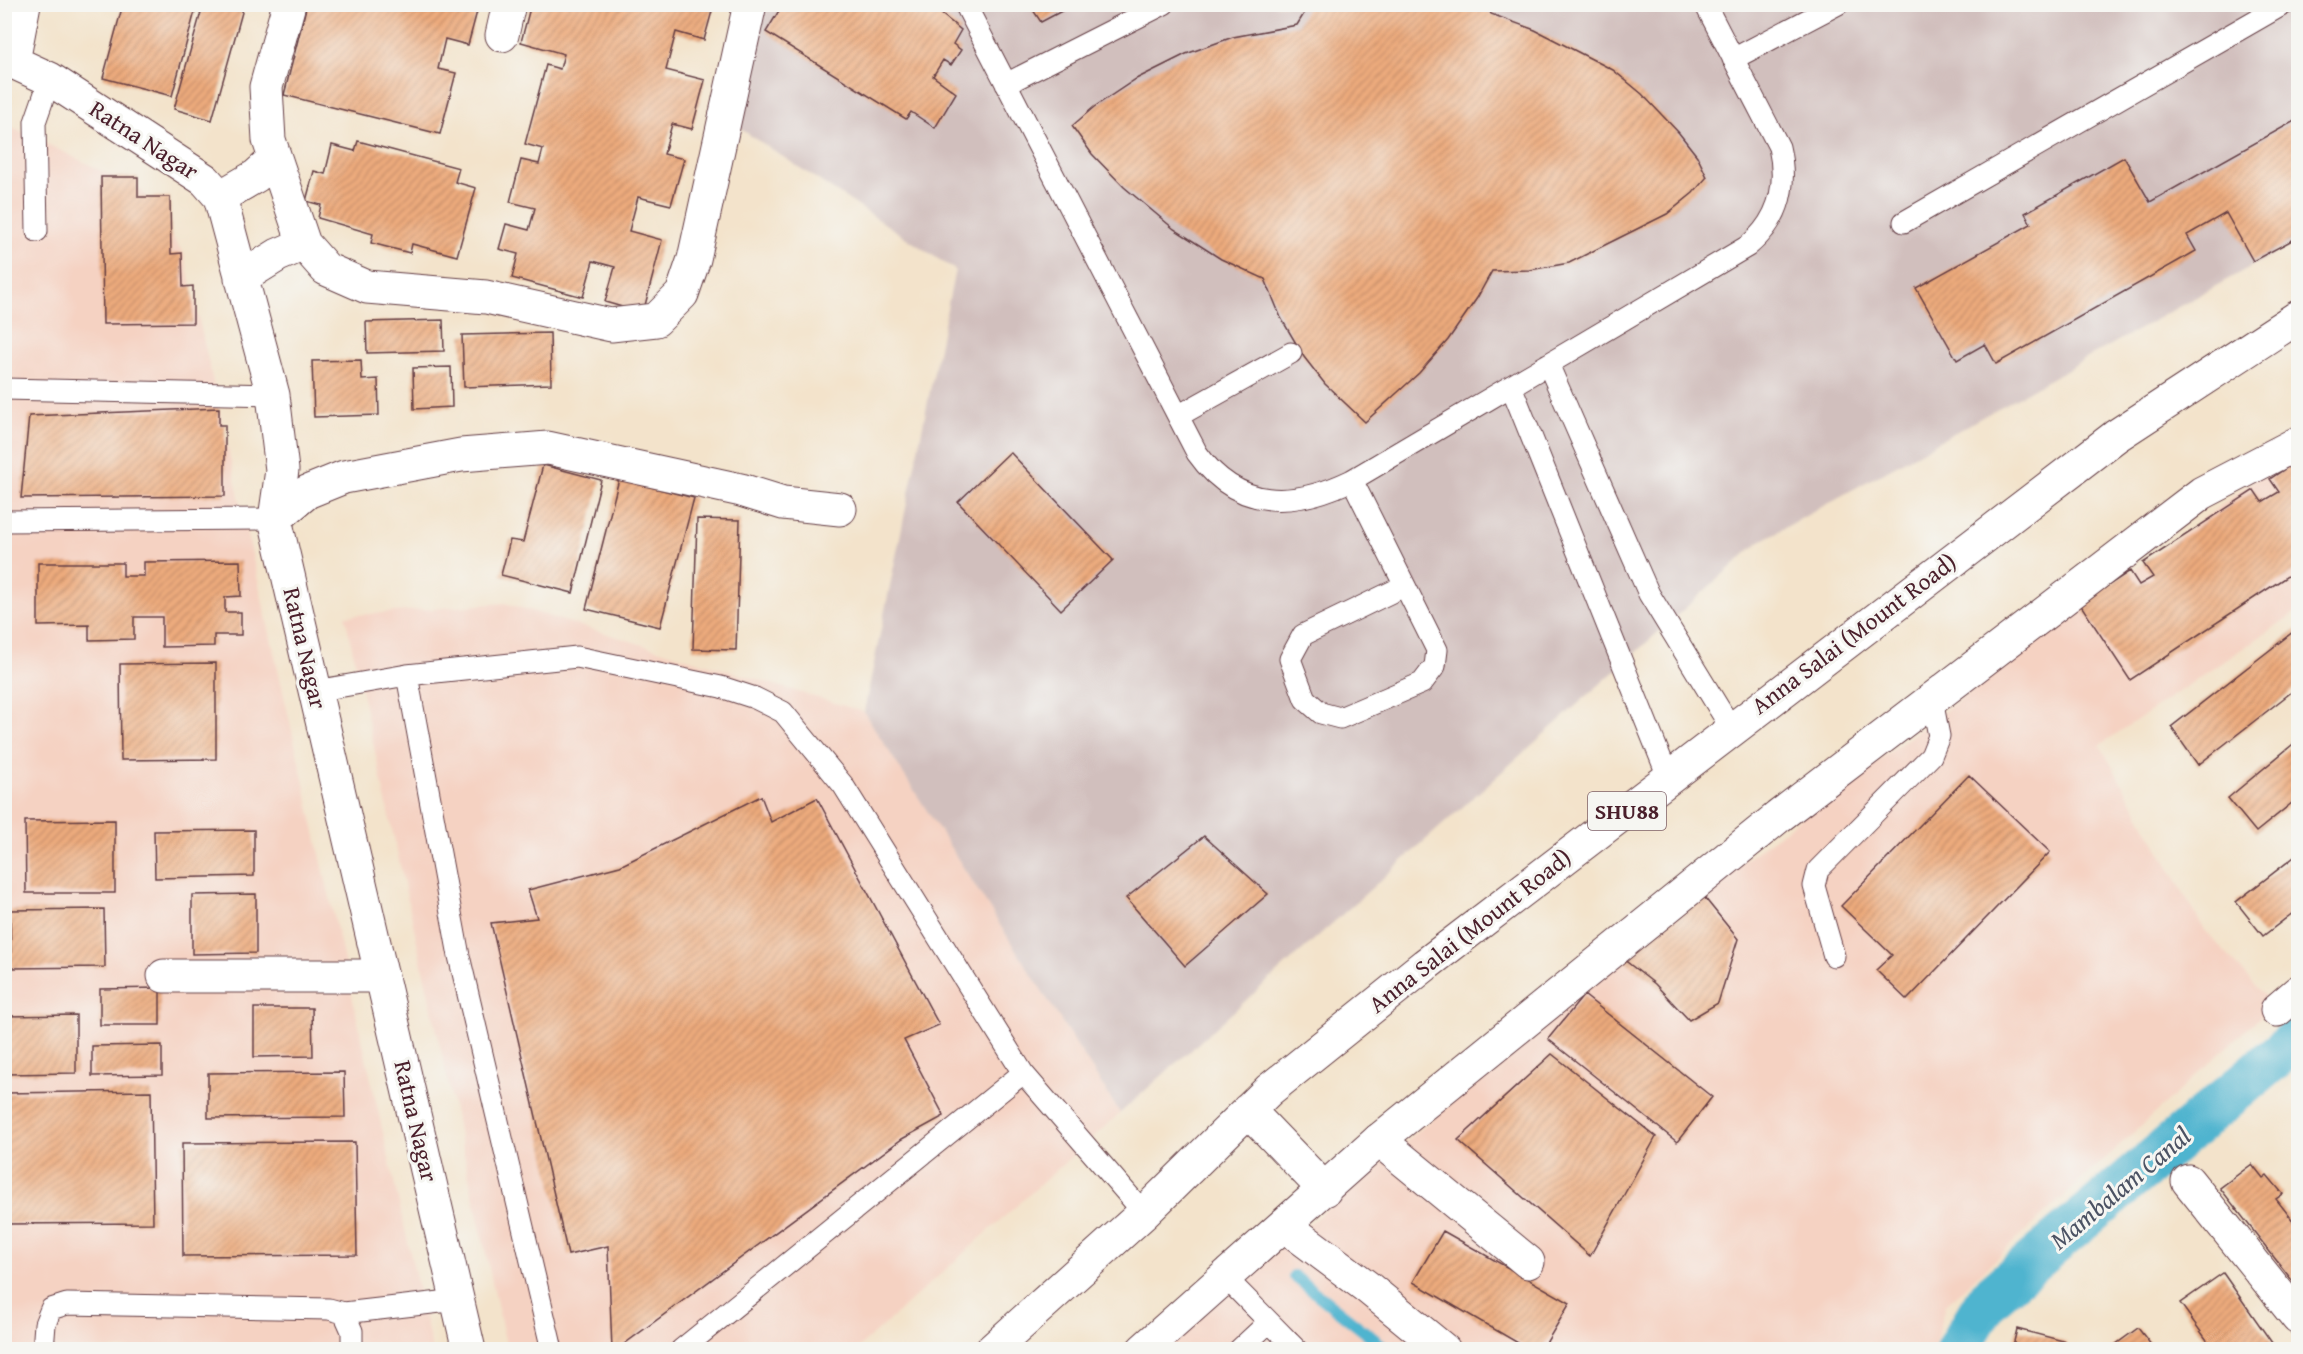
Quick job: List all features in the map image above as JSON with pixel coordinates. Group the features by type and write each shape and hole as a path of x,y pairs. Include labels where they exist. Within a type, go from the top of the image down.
{"street":[{"path":"9,61 24,4"},
{"path":"289,4 266,87 267,123 275,159 304,244 326,269 367,287 486,297 611,324 656,320 682,294 694,260 750,4"},
{"name":"Ratna Nagar","path":"9,61 50,79 206,180 220,197 273,395 282,470 275,519 469,1350"},
{"path":"220,197 256,176 275,159"},
{"path":"241,278 278,255 304,244"},
{"name":"Anna Salai (Mount Road)","path":"992,1350 1144,1213 1269,1090 1425,965 1669,779 1731,728 2116,436 2298,317"},
{"path":"1143,1350 1233,1286 1284,1225 1379,1140 1778,817 2202,493 2298,443"},
{"path":"275,519 307,492 344,477 461,455 548,448 741,490 783,503 840,509"},
{"path":"164,976 382,976"},
{"path":"1248,1110 1325,1190"},
{"path":"1379,1140 1528,1262"},
{"path":"2188,1181 2298,1318"},
{"path":"1284,1225 1367,1287 1444,1350"}],"lane":[{"path":"965,4 1178,416 1209,470 1228,484 1256,497 1275,501 1299,500 1328,492 1352,480 1748,246 1763,234 1773,219 1782,184 1783,164 1779,147 1705,4"},
{"path":"1006,84 1164,4"},
{"path":"1733,59 1838,4"},
{"path":"1904,222 2284,4"},
{"path":"37,231 35,122 50,79"},
{"path":"1178,416 1291,353"},
{"path":"1548,364 1649,594 1731,728"},
{"path":"1511,386 1669,779"},
{"path":"4,389 273,395"},
{"path":"1352,480 1437,650 1435,666 1422,683 1340,718 1321,713 1305,699 1290,659 1303,634 1404,586"},
{"path":"4,521 275,519"},
{"path":"315,691 407,675 578,657 721,687 756,698 783,712 843,785 1023,1073 1144,1213"},
{"path":"407,675 459,956 552,1350"},
{"path":"1834,956 1814,886 1818,870 1931,756 1939,736 1932,700"},
{"path":"681,1350 1023,1073"},
{"path":"1233,1286 1297,1350"},
{"path":"43,1350 45,1324 51,1309 67,1304 329,1309 344,1313 458,1300"},
{"path":"344,1313 352,1331 352,1350"},
{"path":"1239,1350 1269,1322"}],"shaded area":[{"path":"754,5 2298,5 2298,240 1759,542 1120,1113 864,712 955,270 724,118"},
{"path":"4,123 141,190 184,254 432,1349 5,1349"},
{"path":"2298,448 2298,611 2100,745 2204,929 2273,1005 1945,1305 1934,1349 1162,1350 1675,912"},
{"path":"505,603 864,712 1120,1113 857,1349 507,1349 345,616"}],"building":[{"path":"123,4 197,4 172,96 103,78"},
{"path":"307,4 479,4 468,45 445,39 438,69 456,73 440,134 284,95"},
{"path":"531,4 714,4 704,40 676,32 666,70 705,80 692,129 672,124 664,154 684,159 671,205 638,197 629,231 662,240 643,313 605,302 615,267 593,261 583,297 512,278 518,254 499,249 506,224 529,230 535,208 510,202 521,160 539,164 543,149 525,144 546,65 560,69 564,54 521,42"},
{"path":"783,4 929,4 961,30 953,44 961,50 951,65 943,60 933,76 956,93 935,128 911,112 906,119 766,32"},
{"path":"1029,4 1075,4 1041,22"},
{"path":"1310,4 1486,4 1491,14 1535,30 1613,70 1642,94 1679,133 1697,156 1707,177 1693,193 1667,214 1569,263 1530,270 1492,271 1477,298 1448,340 1419,373 1365,422 1325,384 1304,357 1281,318 1265,279 1221,259 1174,229 1124,187 1092,154 1072,126 1094,107 1136,79 1186,54 1233,37 1297,25"},
{"path":"203,5 244,5 212,120 174,109"},
{"path":"2298,119 2298,242 2296,238 2253,261 2226,213 2187,235 2196,251 1996,364 1985,344 1957,360 1916,288 2031,224 2025,213 2124,157 2150,202"},
{"path":"358,141 459,168 455,182 476,188 457,256 412,244 410,253 371,243 373,234 318,218 321,205 306,201 314,171 325,174 332,145 355,151"},
{"path":"101,177 138,177 138,197 170,197 171,254 182,253 183,287 193,286 193,323 103,324"},
{"path":"443,320 444,351 367,353 366,322"},
{"path":"550,333 551,384 464,387 462,335"},
{"path":"361,360 362,380 378,379 379,415 314,417 312,361"},
{"path":"451,367 452,407 414,409 413,368"},
{"path":"219,408 219,425 225,425 225,496 21,498 29,416"},
{"path":"1010,452 1113,560 1061,610 958,502"},
{"path":"2298,460 2298,569 2130,680 2080,604 2130,571 2139,585 2153,577 2143,563 2254,490 2262,502 2279,492 2270,479"},
{"path":"543,465 601,480 573,593 501,575 510,540 523,542"},
{"path":"619,479 694,498 660,627 586,609"},
{"path":"697,519 740,520 736,650 693,649"},
{"path":"240,561 241,596 225,597 225,612 241,612 241,635 214,635 214,646 162,647 162,617 134,617 134,639 89,640 89,625 38,626 38,563 123,563 123,576 144,576 144,562"},
{"path":"2298,628 2298,687 2198,765 2171,727"},
{"path":"216,663 216,759 121,760 120,664"},
{"path":"2298,740 2298,798 2256,832 2228,798"},
{"path":"1969,775 2050,852 1907,1000 1876,970 1892,955 1841,906"},
{"path":"761,796 771,822 817,798 939,1025 904,1040 944,1116 902,1139 616,1350 612,1350 608,1246 568,1255 491,923 537,918 528,890 620,866"},
{"path":"115,820 115,893 26,893 25,821"},
{"path":"254,830 254,876 155,878 154,831"},
{"path":"1204,836 1268,894 1185,966 1126,898"},
{"path":"2298,854 2298,909 2263,936 2236,902"},
{"path":"1700,892 1738,939 1718,1003 1689,1020 1655,984 1618,955"},
{"path":"256,894 256,953 192,954 192,895"},
{"path":"104,909 105,967 11,968 10,910"},
{"path":"160,988 160,1025 100,1025 100,989"},
{"path":"1584,995 1712,1097 1677,1142 1548,1039"},
{"path":"254,1008 312,1008 313,1056 254,1057"},
{"path":"76,1015 76,1073 4,1074 4,1016"},
{"path":"162,1045 162,1075 92,1076 92,1046"},
{"path":"1552,1054 1656,1137 1590,1256 1458,1140"},
{"path":"344,1072 345,1117 208,1118 208,1073"},
{"path":"151,1091 153,1223 4,1224 4,1093"},
{"path":"355,1142 357,1255 183,1256 182,1143"},
{"path":"2252,1164 2263,1178 2267,1175 2283,1194 2276,1199 2298,1227 2298,1288 2220,1188"},
{"path":"1443,1231 1570,1303 1542,1350 1530,1350 1413,1282"},
{"path":"2223,1273 2277,1350 2214,1350 2180,1303"},
{"path":"2138,1328 2155,1350 2108,1350"},
{"path":"2017,1329 2067,1342 2065,1350 2012,1350"}],"waterway":[{"name":"Mambalam Canal","path":"1957,1350 1987,1300 2298,1038"},
{"path":"1294,1276 1388,1350"}]}
